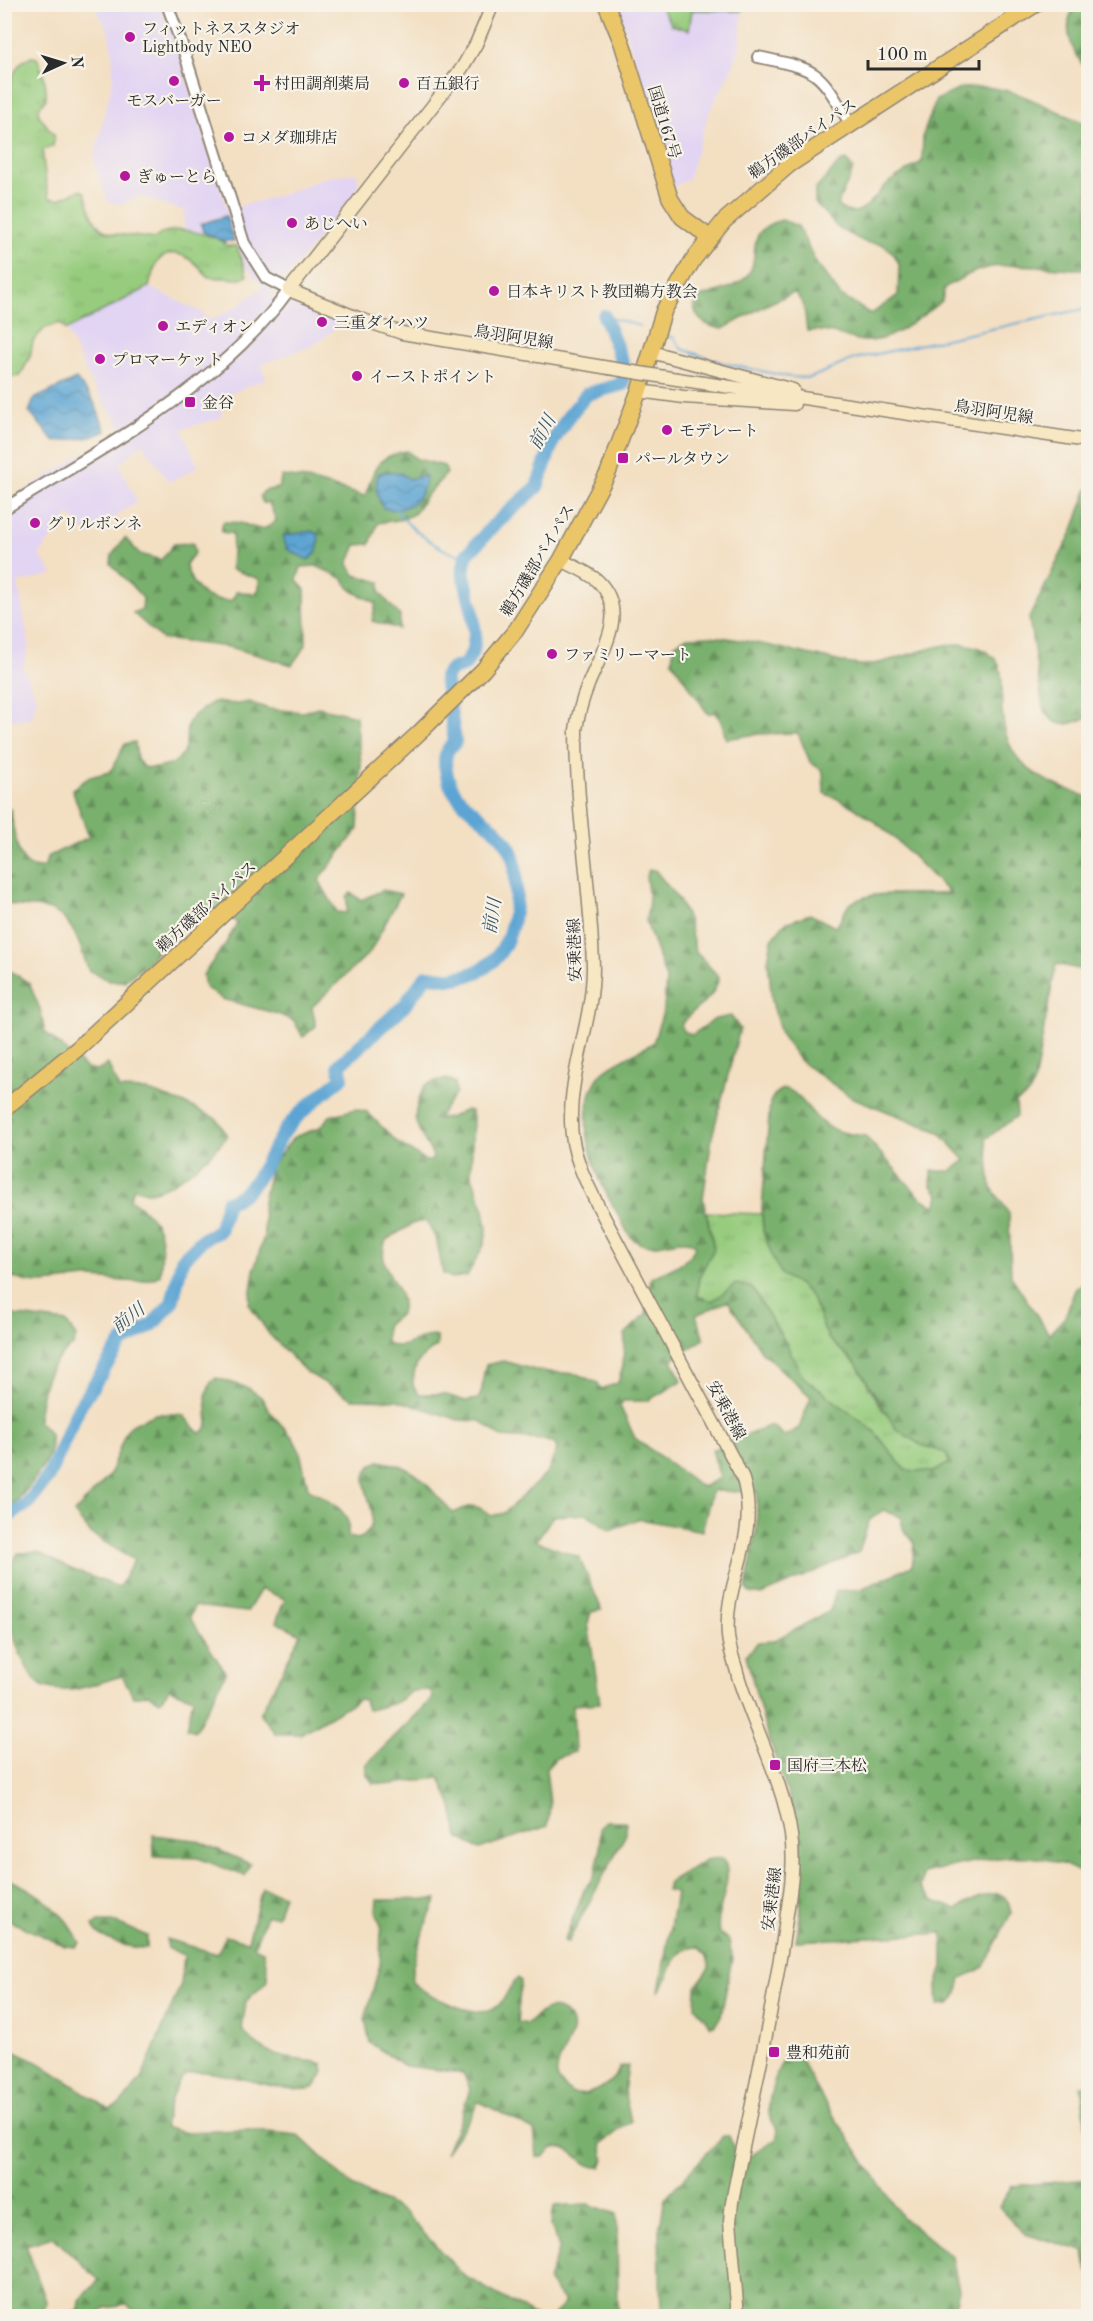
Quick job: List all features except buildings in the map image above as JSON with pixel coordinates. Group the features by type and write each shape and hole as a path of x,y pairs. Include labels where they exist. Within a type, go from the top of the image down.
{"highway":[{"name":"国道167号","path":"606,4 622,43 670,198 682,217 709,237"},
{"name":"鵜方磯部バイパス","path":"4,1109 77,1049 455,699 516,630 561,560 608,473 639,391 664,310 678,282 709,237 760,188 851,125 1036,4"}],"main road":[{"path":"289,290 462,68 476,44 493,4"},
{"name":"鳥羽阿児線","path":"289,290 360,319 402,333 855,407 1089,441"},
{"path":"651,352 855,407"},
{"path":"639,391 684,398 855,407"},
{"name":"安乗港線","path":"561,560 600,584 611,602 613,611 611,630 582,701 576,730 593,978 585,1037 574,1090 571,1121 573,1142 585,1179 605,1220 742,1476 748,1497 748,1523 728,1617 728,1640 747,1707 788,1814 792,1838 792,1876 773,2011 732,2202 730,2222 738,2316"}],"street":[{"path":"4,509 175,401 212,374 256,331 289,290 266,278 244,243 167,4"},
{"path":"758,57 800,66 816,74 828,87 851,125"}],"shaded area":[{"path":"96,5 159,5 174,38 227,209 278,196 327,177 357,173 358,190 272,295 342,323 316,344 261,365 266,379 221,397 221,418 182,429 198,467 169,482 142,443 119,465 137,501 90,536 69,514 39,555 53,574 18,583 29,645 23,667 36,698 32,718 5,721 4,489 9,500 122,429 92,384 66,330 149,287 201,312 210,320 233,309 263,287 245,265 228,214 200,223 202,233 184,230 184,211 139,196 123,204 108,202 94,161 113,78 112,49 107,27 97,12"},
{"path":"615,5 666,5 662,10 691,26 692,10 742,11 740,47 732,68 709,113 688,179 673,187 626,29"}],"green space":[{"path":"1076,4 1088,5 1088,71 1077,56 1070,39 1069,22"},
{"path":"666,5 738,5 742,11 692,10 689,30 672,25 662,9"},
{"path":"32,57 37,58 46,88 46,99 40,106 38,114 54,135 53,146 43,150 50,198 59,199 80,190 85,192 95,220 107,232 154,239 170,231 179,230 206,235 223,241 227,246 237,246 247,276 240,279 208,277 199,266 186,257 179,254 165,255 155,266 149,287 66,330 60,323 45,328 33,341 30,357 20,376 5,378 5,103 16,69"},
{"path":"980,87 1010,91 1088,124 1088,269 1012,265 981,269 944,288 942,301 905,328 874,341 856,340 829,332 807,331 804,306 795,292 723,329 708,325 701,320 694,307 699,297 731,287 747,276 761,230 769,224 782,220 798,226 816,263 841,296 871,314 898,295 899,264 893,253 882,244 867,243 839,229 815,203 815,190 840,162 846,160 853,168 838,206 846,211 859,211 871,202 886,185 922,162 923,135 936,100 962,88"},
{"path":"407,451 417,459 444,466 447,473 425,497 415,513 404,519 378,523 370,544 356,545 348,564 355,575 380,582 380,593 400,616 399,629 372,621 376,603 352,591 342,578 316,566 301,567 297,580 305,590 306,645 292,665 229,647 162,639 133,613 142,609 143,598 111,564 112,555 125,538 140,554 161,560 174,544 193,543 195,552 186,566 199,591 211,598 224,601 232,600 237,591 254,594 259,589 259,579 231,569 233,534 221,532 223,522 239,523 261,529 272,524 276,520 269,503 263,503 260,496 264,491 278,488 282,476 305,479 365,496 374,471 382,460 396,453"},
{"path":"1088,488 1088,717 1062,724 1052,720 1043,707 1029,618 1073,530"},
{"path":"709,636 737,639 860,665 881,663 949,645 966,644 981,649 995,659 999,665 1002,677 1002,713 1005,732 1021,761 1048,781 1088,797 1088,971 1056,964 1034,1083 1029,1094 1016,1102 1017,1116 986,1139 991,1187 1009,1213 1011,1276 1049,1334 1065,1317 1076,1287 1088,1282 1088,1816 1082,1836 1088,1842 1088,1876 1059,1863 1026,1857 991,1859 924,1873 920,1887 934,1901 957,1909 989,1894 996,1894 1002,1895 1007,1900 1011,1913 983,1968 961,1978 958,1992 950,2004 938,2005 937,1985 943,1967 943,1933 796,1941 801,1911 794,1812 765,1727 746,1655 758,1642 773,1641 830,1611 836,1591 861,1589 912,1566 915,1543 904,1531 900,1517 883,1510 869,1521 859,1552 762,1595 750,1593 746,1587 757,1526 757,1492 712,1491 702,1531 639,1519 610,1530 587,1514 553,1516 536,1541 579,1557 602,1610 591,1612 588,1623 600,1703 573,1705 575,1752 556,1758 546,1769 550,1804 548,1826 479,1849 458,1837 452,1807 440,1778 392,1784 373,1783 367,1775 366,1765 433,1698 430,1690 413,1691 395,1703 369,1710 364,1700 359,1699 300,1734 276,1734 260,1714 301,1634 276,1622 285,1599 261,1589 247,1612 194,1606 190,1618 226,1673 195,1731 187,1728 193,1698 170,1689 160,1701 148,1694 134,1697 122,1676 74,1689 45,1687 36,1681 28,1670 9,1620 4,1589 5,1578 18,1553 38,1552 71,1569 119,1587 134,1560 91,1534 74,1513 109,1476 126,1431 131,1425 155,1414 175,1414 183,1415 199,1433 204,1431 208,1425 206,1396 211,1381 217,1378 248,1388 261,1397 271,1413 293,1438 300,1452 308,1488 341,1510 348,1522 348,1536 353,1538 361,1538 370,1528 372,1514 365,1486 365,1476 369,1468 379,1461 406,1468 415,1473 454,1513 473,1506 491,1516 504,1513 547,1473 557,1449 554,1443 501,1437 480,1421 459,1420 397,1400 352,1399 306,1372 269,1334 249,1304 254,1270 264,1236 263,1200 271,1166 294,1137 319,1128 330,1116 355,1109 367,1112 398,1143 426,1161 431,1161 433,1156 418,1128 415,1115 425,1085 448,1079 455,1083 456,1093 438,1118 449,1118 466,1110 471,1111 473,1117 471,1173 484,1210 487,1229 484,1245 467,1276 452,1278 443,1274 437,1241 426,1221 414,1223 386,1240 383,1250 384,1260 400,1293 402,1310 386,1327 386,1342 398,1346 431,1336 437,1337 437,1346 422,1357 414,1372 413,1386 419,1394 444,1394 465,1401 478,1399 482,1392 486,1365 503,1361 539,1371 577,1374 598,1383 601,1389 618,1383 623,1366 625,1334 646,1314 651,1278 684,1261 695,1245 683,1241 650,1245 634,1240 625,1229 610,1201 589,1146 587,1108 592,1090 605,1070 653,1043 664,1009 666,979 646,921 649,901 646,876 649,870 655,870 678,899 688,919 695,951 719,977 713,993 681,1025 684,1031 692,1035 715,1019 731,1016 740,1029 712,1137 703,1199 714,1248 699,1277 697,1296 712,1301 736,1284 752,1288 787,1345 802,1376 875,1432 905,1470 934,1472 949,1463 946,1453 921,1445 896,1429 857,1365 828,1338 812,1298 801,1286 782,1275 774,1261 763,1231 762,1208 770,1102 777,1092 784,1089 797,1096 829,1127 844,1133 865,1136 920,1197 936,1207 939,1195 931,1184 932,1171 951,1171 965,1160 939,1132 851,1097 800,1061 781,1035 772,1001 768,961 772,939 785,923 810,914 835,927 848,906 860,899 884,894 949,893 877,823 824,793 823,771 810,762 798,733 757,734 726,739 722,723 715,712 708,714 672,661 674,645 687,637","holes":["728,1301 762,1352 811,1397 799,1428 785,1436 771,1425 712,1450 720,1478 702,1487 635,1438 620,1406 623,1401 647,1401 682,1381 672,1360 704,1339 696,1315"]},
{"path":"212,702 238,704 249,702 269,709 303,712 318,707 356,716 361,764 358,829 319,880 337,912 347,913 347,896 351,893 361,900 383,890 401,894 370,952 312,1007 316,1026 303,1037 294,1021 278,1014 222,999 205,987 203,975 237,923 219,907 186,923 144,966 124,981 110,981 88,970 75,933 63,918 47,909 5,902 4,809 10,809 15,838 22,857 27,864 35,868 45,867 47,857 89,837 72,789 90,777 110,772 125,744 135,742 137,759 143,767 164,767 176,761 184,750 188,723 194,715"},
{"path":"7,969 29,983 40,1009 45,1032 87,1069 99,1070 108,1064 119,1089 146,1090 188,1105 217,1119 227,1135 213,1152 180,1179 158,1190 148,1192 134,1188 130,1199 149,1215 159,1231 161,1240 160,1275 152,1279 134,1281 87,1278 34,1283 5,1273 4,970"},
{"path":"706,1212 762,1214 763,1231 782,1274 801,1286 812,1298 828,1338 857,1365 883,1411 946,1453 949,1463 934,1471 905,1470 875,1432 801,1376 787,1345 752,1288 736,1284 712,1301 697,1296 699,1277 714,1248"},
{"path":"5,1314 66,1322 76,1336 74,1345 64,1352 51,1369 41,1398 38,1421 49,1434 51,1445 48,1455 28,1488 5,1512"},
{"path":"606,1821 626,1823 626,1834 568,1942 564,1941 585,1888 594,1877 600,1852 600,1827"},
{"path":"153,1835 196,1840 250,1864 245,1876 198,1858 154,1856"},
{"path":"722,1858 727,1874 718,1924 719,1933 729,1940 732,1958 721,2017 710,2026 695,2006 696,1986 710,1968 707,1956 698,1947 689,1948 677,1957 659,1991 676,1893 667,1891 669,1882 707,1859"},
{"path":"5,1878 49,1903 67,1922 80,1943 76,1947 65,1946 5,1919"},
{"path":"262,1888 284,1895 277,1916 266,1916 254,1947 263,1951 268,1976 267,1981 246,2001 242,2030 267,2051 286,2058 318,2062 323,2064 324,2072 313,2088 300,2089 283,2088 209,2072 185,2075 174,2092 164,2127 182,2132 249,2130 298,2135 352,2186 404,2212 464,2276 536,2316 140,2316 127,2305 106,2308 97,2316 66,2316 79,2310 80,2300 99,2280 53,2237 26,2245 47,2304 40,2316 5,2316 5,2047 41,2064 109,2109 120,2104 141,2079 181,1984 184,1955 168,1949 166,1939 218,1954 225,1936 248,1941"},
{"path":"437,1899 416,1952 412,1982 452,2005 476,2011 487,2011 499,2005 518,1978 521,1981 517,2022 527,2024 547,2009 557,2009 570,2019 571,2034 557,2069 557,2077 561,2084 573,2094 587,2093 601,2088 612,2079 620,2067 628,2066 624,2092 631,2121 601,2144 604,2159 601,2167 588,2165 573,2153 561,2148 554,2148 543,2157 537,2157 534,2130 480,2102 477,2103 472,2115 445,2153 460,2120 470,2089 463,2073 405,2066 370,2043 365,2019 380,1964 381,1926 376,1911 377,1900"},
{"path":"98,1922 115,1922 147,1936 147,1948 124,1945 108,1939 96,1931 93,1925"},
{"path":"788,2050 794,2050 797,2053 825,2103 902,2217 952,2257 959,2290 954,2310 948,2316 661,2316 659,2231 665,2198 723,2136 729,2136 736,2154 749,2157 776,2139 777,2128 769,2113 770,2098"},
{"path":"1081,2085 1088,2087 1088,2148"},
{"path":"1088,2179 1088,2273 1084,2251 1025,2234 999,2207 1012,2186"},
{"path":"588,2204 617,2214 618,2316 553,2316 565,2302 548,2281 559,2247 551,2226 554,2206"}],"water":[{"path":"226,216 234,241 223,241 203,232 201,224"},
{"path":"76,379 93,400 106,431 91,437 55,442 29,412 34,399"},
{"path":"379,473 400,473 409,479 426,476 417,499 412,504 399,509 383,508 376,487"},
{"path":"311,531 318,534 319,542 318,549 311,558 308,560 287,549 283,536"}],"waterway":[{"path":"664,334 674,338 682,349 723,363 790,377 810,378 854,359 1088,308"},
{"path":"604,316 640,326"},
{"name":"前川","path":"4,1519 27,1504 48,1477 79,1407 122,1342 152,1325 172,1303 182,1260 203,1239 219,1231 227,1202 238,1197 255,1181 280,1138 293,1121 342,1078 339,1065 404,1006 426,976 454,978 484,968 502,949 508,937 515,909 514,861 510,849 501,836 462,801 449,780 445,766 446,757 449,748 455,742 445,677 452,669 465,665 473,651 475,634 472,608 463,572 466,556 493,526 537,487 553,441 568,417 587,394 623,384 623,364 604,316"},
{"path":"395,508 416,531 436,545 447,551 466,556"}],"place":[{"name":"フィットネススタジオ Lightbody NEO","path":"130,37"},
{"name":"モスバーガー","path":"174,81"},
{"name":"村田調剤薬局","path":"262,83"},
{"name":"百五銀行","path":"404,83"},
{"name":"コメダ珈琲店","path":"229,137"},
{"name":"ぎゅーとら","path":"125,176"},
{"name":"あじへい","path":"292,223"},
{"name":"日本キリスト教団鵜方教会","path":"494,291"},
{"name":"三重ダイハツ","path":"322,322"},
{"name":"エディオン","path":"163,326"},
{"name":"プロマーケット","path":"100,359"},
{"name":"イーストポイント","path":"357,376"},
{"name":"金谷","path":"190,402"},
{"name":"モデレート","path":"667,430"},
{"name":"パールタウン","path":"623,458"},
{"name":"グリルボンネ","path":"35,523"},
{"name":"ファミリーマート","path":"552,654"},
{"name":"国府三本松","path":"775,1765"},
{"name":"豊和苑前","path":"774,2052"}]}
